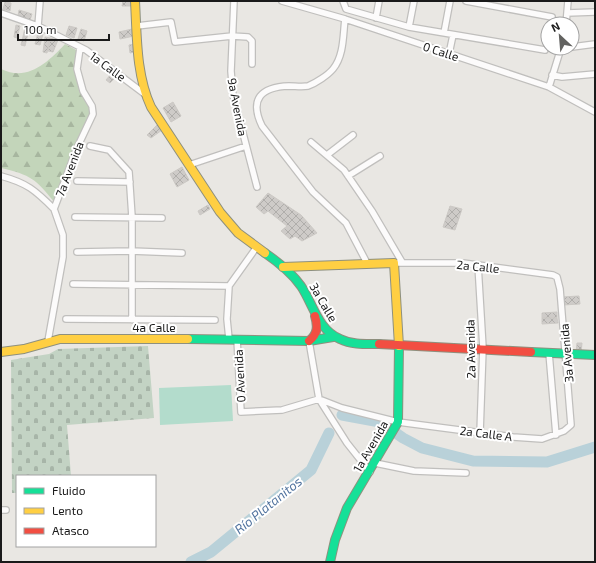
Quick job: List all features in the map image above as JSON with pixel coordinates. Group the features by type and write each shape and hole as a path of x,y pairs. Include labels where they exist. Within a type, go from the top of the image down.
{"main road":[{"path":"135,1 136,26 146,95"},
{"name":"3a Calle","path":"146,95 209,197 229,223 256,248 283,267 298,281 314,314 333,337 352,343 399,346 483,348 595,355"},
{"path":"283,267 398,262"},
{"name":"1a Avenida","path":"330,562 335,540 347,508 370,472 397,423 399,346 398,262"},
{"path":"309,341 316,335 318,328 314,314"},
{"name":"4a Calle","path":"1,352 28,348 48,341 139,338 309,341 333,337"}],"street":[{"path":"38,26 40,1"},
{"name":"9a Avenida","path":"234,1 232,79 246,146 257,187"},
{"name":"0 Calle","path":"282,1 345,19 549,87 595,112"},
{"path":"343,1 346,9 409,27 540,49"},
{"path":"376,18 379,1"},
{"path":"409,27 414,1"},
{"path":"444,33 450,1"},
{"path":"466,1 552,16"},
{"path":"567,16 568,1"},
{"path":"567,13 595,12"},
{"name":"1a Calle","path":"1,13 38,26 86,50 146,95"},
{"path":"345,19 340,58 333,69 308,86 288,86 265,91 258,98 256,114 262,126 313,192 346,223 366,263"},
{"path":"136,26 171,22 175,42 232,36 248,37 251,39 252,64"},
{"path":"449,54 452,35"},
{"path":"580,46 595,44"},
{"name":"7a Avenida","path":"48,341 63,257 63,235 54,209 77,148 92,114 92,106 83,91 77,69 80,48"},
{"path":"549,87 558,56"},
{"path":"552,75 562,77 595,74"},
{"path":"326,155 353,135"},
{"path":"311,142 344,170 372,211 398,262"},
{"path":"90,146 109,150 129,172 132,217 132,320"},
{"path":"189,165 246,146"},
{"path":"348,176 380,156"},
{"path":"1,176 22,182 41,196 54,209"},
{"path":"77,181 130,182"},
{"path":"75,217 162,218"},
{"path":"73,284 229,286 256,248"},
{"path":"77,252 131,251 182,253"},
{"name":"2a Calle","path":"398,262 478,265 553,275 560,281"},
{"name":"2a Avenida","path":"478,265 483,348 480,433"},
{"name":"3a Avenida","path":"560,281 571,425"},
{"name":"0 Avenida","path":"229,286 227,319 237,357 241,391 241,412 282,410 319,399"},
{"path":"66,319 215,320"},
{"path":"309,341 319,399 343,437 370,472"},
{"path":"549,353 556,435"},
{"name":"2a Calle A","path":"319,399 342,408 397,423 480,433 542,439 556,435 571,425"},
{"path":"375,463 414,471 466,473"}],"green space":[{"path":"65,44 78,51 81,89 91,112 59,186 55,203 43,188 32,179 19,173 1,168 1,69 20,73 29,72 52,57"},
{"path":"148,346 154,418 67,425 71,475 16,475 16,493 12,493 11,360 49,354 58,349"},
{"path":"231,385 233,421 160,425 159,388"}],"building":[{"path":"123,1 131,1 131,6 122,6"},
{"path":"5,2 11,3 10,11 3,9"},
{"path":"19,10 32,14 30,20 18,16"},
{"path":"16,25 20,26 17,38 14,37"},
{"path":"69,26 77,28 74,38 66,35"},
{"path":"25,28 29,29 25,46 21,45"},
{"path":"81,29 87,31 84,41 78,39"},
{"path":"132,29 134,36 120,39 119,32"},
{"path":"38,33 43,34 40,45 35,44"},
{"path":"45,37 50,38 47,53 43,52"},
{"path":"50,38 58,40 53,52 48,51"},
{"path":"134,44 135,52 130,53 129,45"},
{"path":"111,74 115,78 110,83 106,80"},
{"path":"173,102 181,116 171,122 163,108"},
{"path":"158,124 162,130 151,138 147,135"},
{"path":"182,167 189,180 177,187 170,174"},
{"path":"268,193 301,215 317,233 302,241 295,236 290,239 281,231 287,226 268,211 264,214 256,207"},
{"path":"208,205 210,209 200,215 198,211"},
{"path":"450,206 462,209 455,230 443,227"},
{"path":"579,296 580,304 563,305 562,297"},
{"path":"557,312 557,318 542,318 542,313"},
{"path":"542,318 557,318 558,323 542,324"},
{"path":"577,343 582,343 581,353 576,353"}],"waterway":[{"name":"Río Platanitos","path":"342,415 380,422 403,438 422,448 473,461 547,462 595,447"},
{"name":"Río Platanitos","path":"191,562 211,552 311,470 329,433"}],"traffic: fast":[{"path":"265,253 293,276 301,286 321,323 332,335 340,339 359,344 379,344"},
{"path":"188,339 309,341 333,337"},
{"path":"330,562 335,540 347,508 398,422 399,346"},
{"path":"531,352 595,355"}],"traffic: slow":[{"path":"135,1 140,69 142,82 151,107 220,212 238,233 265,253"},
{"path":"283,267 394,263 399,346"},
{"path":"1,352 24,349 60,339 188,339"}],"traffic: jam":[{"path":"309,341 316,333 317,323 315,316"},
{"path":"379,344 531,352"}]}
